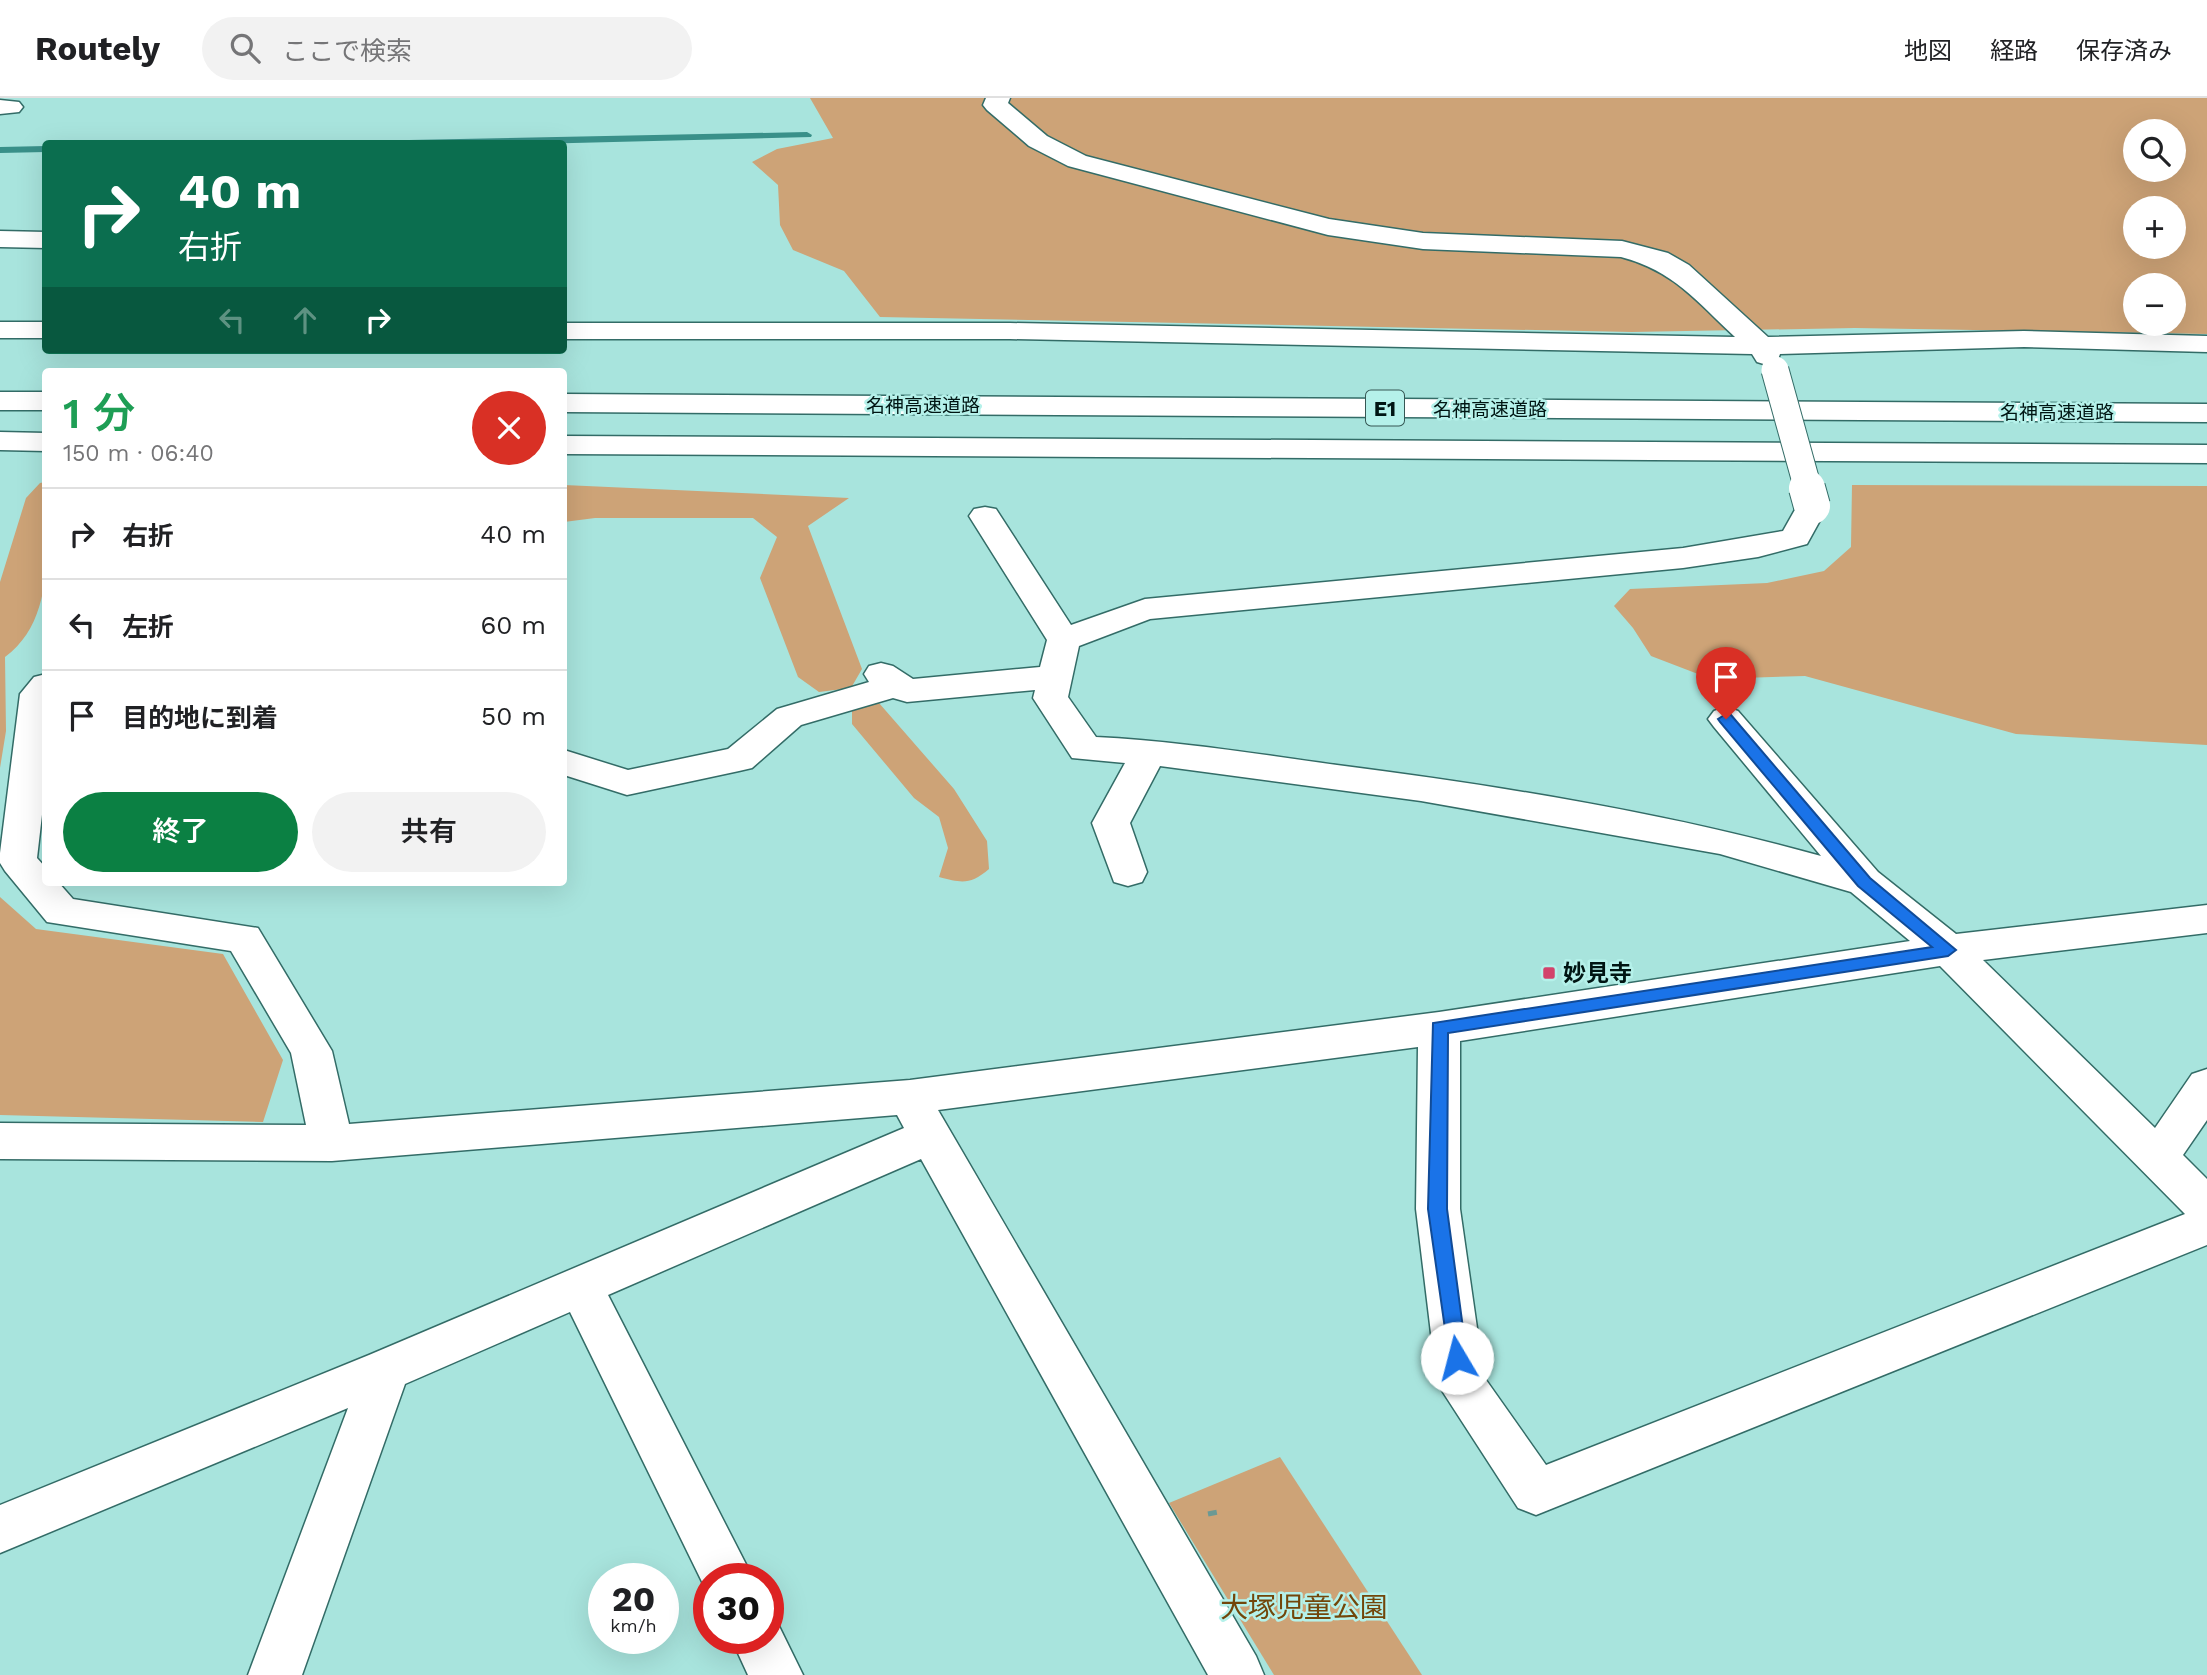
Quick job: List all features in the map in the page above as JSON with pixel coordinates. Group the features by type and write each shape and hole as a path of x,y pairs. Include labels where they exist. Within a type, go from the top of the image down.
{"main road":[{"path":"998,98 995,105 1038,141 1077,161 1328,227 1423,241 1622,249 1659,259 1680,271 1768,358 1812,506 1796,537 1758,547 1669,559 1144,609 1064,640"},
{"path":"0,239 42,240"},
{"path":"0,330 42,330"},
{"path":"567,331 1010,331 1768,358 2024,339 2207,344"},
{"path":"0,401 42,401"},
{"name":"名神高速道路","path":"567,403 2207,413"},
{"path":"0,441 42,442"},
{"name":"名神高速道路","path":"567,444 2207,454"},
{"path":"985,516 1064,640 1050,698 1085,748 1149,752 1421,788 1706,838 1864,882"},
{"path":"567,763 627,783 739,759 789,717 888,680 907,691 1055,677"},
{"path":"42,689 37,694 18,861 61,912 244,938 311,1051 332,1143"},
{"path":"1726,719 1864,882 1948,950 2207,1208"},
{"path":"1128,872 1111,822 1149,752"},
{"path":"0,1141 332,1143 920,1117 1439,1027 1948,950 2207,919"},
{"path":"1439,1027 1438,1209 1461,1383 1536,1492 2207,1225"},
{"path":"2157,1158 2207,1086"},
{"path":"0,1529 386,1370 580,1286 920,1117"},
{"path":"920,1117 1237,1675"},
{"path":"580,1286 719,1563"},
{"path":"275,1675 386,1370"},
{"path":"765,1654 776,1675"}],"green space":[{"path":"810,98 2207,98 2207,334 2186,334 2186,273 2123,273 2123,333 1855,328 1632,332 880,317 844,271 793,250 780,225 778,185 752,162 777,149 833,138"},
{"path":"40,483 42,594 34,621 22,641 5,657 6,731 0,768 0,582 26,498"},
{"path":"567,485 849,498 808,526 862,669 851,688 819,692 798,677 760,578 777,537 753,518 595,518 567,522"},
{"path":"1852,485 2207,486 2207,745 2016,734 1805,676 1711,679 1651,656 1633,628 1614,606 1630,589 1767,583 1824,571 1851,547"},
{"path":"879,703 954,789 987,841 989,869 976,878 960,881 939,877 948,848 939,817 914,798 852,724 852,710 864,704"},
{"path":"0,897 36,929 223,954 283,1060 263,1122 0,1115"},
{"name":"大塚児童公園","path":"1280,1457 1422,1675 1274,1675 1169,1503"}],"waterway":[{"path":"558,140 807,135"},
{"path":"0,150 42,149"}],"place":[{"name":"妙見寺","path":"1549,973"}],"route":[{"path":"1457,1358 1438,1209 1439,1027 1948,950 1864,882 1726,719"}]}
